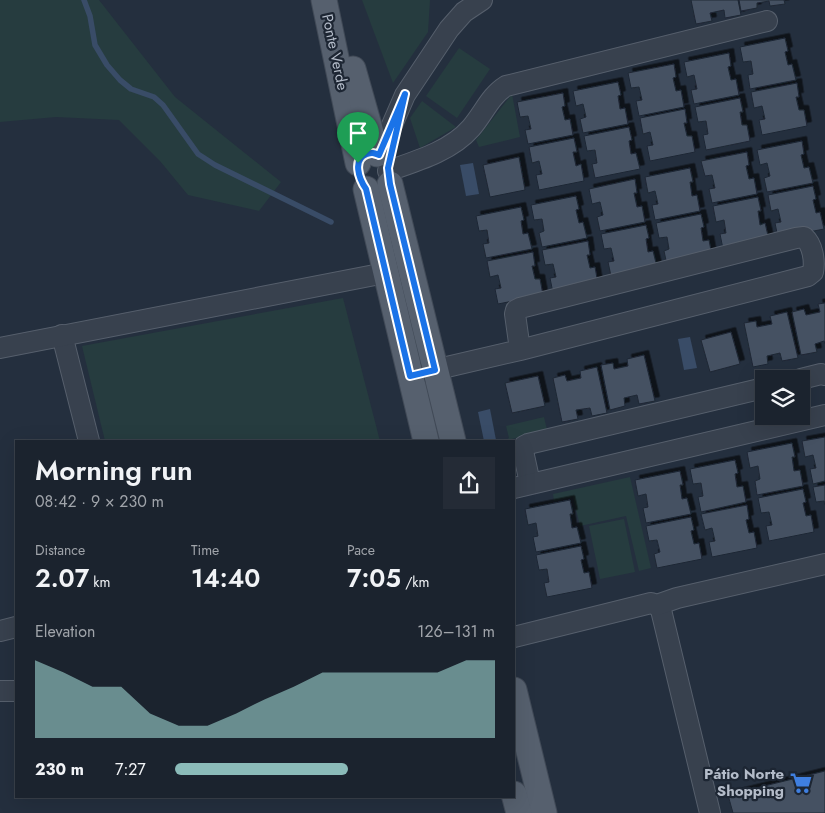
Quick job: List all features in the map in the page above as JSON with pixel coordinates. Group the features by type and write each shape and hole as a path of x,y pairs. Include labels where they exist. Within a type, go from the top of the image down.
{"main road":[{"name":"Ponte Verde","path":"324,0 380,166"},
{"name":"Ponte Verde","path":"329,0 352,64 380,166"},
{"path":"380,166 388,190 381,194 373,194 366,189 426,440"},
{"path":"380,166 453,440"},
{"path":"515,699 518,727 544,813"},
{"path":"515,798 518,813"}],"street":[{"path":"380,166 405,94 449,29 464,12 482,0"},
{"path":"380,166 445,148 458,140 471,128 496,93 506,86 767,21"},
{"path":"410,376 520,350 808,276 813,272 815,264 809,241 804,237 796,238 520,308 516,310 515,314 520,350"},
{"path":"0,348 385,272"},
{"path":"62,335 89,440"},
{"path":"810,377 825,375"},
{"path":"755,390 528,444 524,446 522,451 522,485 825,415"},
{"path":"515,637 651,604 657,605 677,598 825,564"},
{"path":"657,605 661,610 710,813"},
{"path":"0,631 15,627"},
{"path":"0,691 15,691"}],"green space":[{"path":"0,0 99,0 175,97 281,182 259,211 188,195 160,161 119,120 56,117 0,122"},
{"path":"362,0 430,0 428,32 393,83"},
{"path":"459,48 490,69 457,118 426,96"},
{"path":"512,94 520,137 479,147 476,140"},
{"path":"422,101 456,127 420,148 410,118"},
{"path":"343,298 380,440 105,440 82,346"},
{"path":"544,417 547,430 506,440 509,438 506,426"},
{"path":"630,477 651,568 639,571 626,516 580,526 573,497 554,501 553,494"},
{"path":"624,519 635,572 600,579 589,526"}],"water":[{"path":"473,163 479,194 466,196 460,165"},
{"path":"690,337 697,368 684,370 678,339"},
{"path":"490,409 496,440 484,440 478,412"}],"building":[{"path":"691,0 738,0 741,15 725,18 724,10 710,13 712,21 696,24"},
{"path":"739,0 784,0 785,4 770,6 769,1 757,3 757,8 741,11"},
{"path":"785,38 788,51 785,52 788,65 792,64 796,80 750,89 748,75 753,74 751,61 743,62 740,47"},
{"path":"729,53 731,66 728,67 731,80 736,79 739,95 694,104 691,90 697,89 694,75 687,77 684,62"},
{"path":"674,64 676,77 673,78 676,91 681,90 684,107 639,116 636,101 642,100 639,87 631,88 628,73"},
{"path":"618,82 621,95 618,96 620,109 625,108 628,124 583,133 580,119 586,117 583,104 576,106 573,91"},
{"path":"797,83 799,97 796,97 799,110 804,110 807,126 762,135 759,120 765,119 762,106 754,108 751,92"},
{"path":"563,93 565,106 562,107 565,120 570,119 573,135 528,144 525,130 531,129 528,116 520,117 517,102"},
{"path":"740,98 743,112 740,112 742,125 747,125 750,141 706,150 703,135 708,134 706,121 698,122 695,107"},
{"path":"685,109 687,123 684,123 687,136 692,136 695,152 650,161 647,146 653,145 650,132 643,134 640,118"},
{"path":"629,127 632,140 629,141 631,154 636,153 640,169 595,178 592,164 597,163 595,150 587,151 584,136"},
{"path":"574,138 577,152 573,152 576,166 581,164 584,181 539,190 536,175 542,174 539,161 532,163 529,147"},
{"path":"802,141 804,154 801,155 804,168 809,167 813,183 767,192 764,178 770,176 767,163 760,165 757,150"},
{"path":"747,152 749,165 746,166 749,179 754,178 757,194 712,203 709,189 715,188 712,175 705,176 701,161"},
{"path":"519,157 525,190 490,197 483,165"},
{"path":"690,168 693,182 690,182 692,196 697,195 700,211 655,220 652,205 658,204 655,191 648,193 645,177"},
{"path":"635,179 637,193 634,193 637,207 642,206 645,222 600,231 597,217 603,215 600,202 592,204 589,189"},
{"path":"813,186 816,199 813,200 816,213 820,212 824,229 778,238 775,223 781,222 778,209 771,211 768,195"},
{"path":"576,196 579,209 576,210 579,223 583,222 587,238 542,247 539,233 544,231 542,219 534,220 531,205"},
{"path":"758,197 761,211 758,211 760,225 765,223 769,240 723,249 720,234 726,233 724,220 716,222 713,206"},
{"path":"521,207 524,220 521,221 523,234 528,233 532,249 486,258 483,244 489,243 487,230 479,231 476,216"},
{"path":"701,214 704,227 701,228 703,241 709,240 712,256 667,265 664,251 669,249 667,237 659,238 656,223"},
{"path":"646,225 649,238 646,239 648,252 653,251 657,267 611,276 608,262 614,261 611,248 604,249 601,234"},
{"path":"588,241 590,255 587,255 590,268 595,267 598,284 553,293 550,278 556,277 553,264 545,265 542,250"},
{"path":"533,252 535,266 532,266 535,279 540,279 543,295 498,304 495,289 501,288 498,275 490,277 487,261"},
{"path":"825,303 825,344 824,341 815,344 817,352 801,355 792,312 804,309 806,315 820,312 818,304"},
{"path":"787,312 798,358 782,361 780,353 767,356 768,364 753,367 744,323 756,321 757,327 772,324 770,316"},
{"path":"731,332 740,364 710,372 701,340"},
{"path":"644,355 655,401 639,404 637,395 624,398 625,406 610,410 601,365 613,363 614,369 628,366 627,359"},
{"path":"597,367 607,413 592,416 590,408 576,410 578,419 562,422 553,378 565,375 567,381 581,378 580,371"},
{"path":"538,376 545,406 512,413 505,383"},
{"path":"825,437 825,481 813,484 810,469 816,468 813,455 805,457 802,441"},
{"path":"792,443 795,457 792,457 794,471 800,470 803,486 757,495 755,481 760,479 758,466 750,468 747,452"},
{"path":"735,460 738,473 735,474 737,487 743,486 746,502 701,512 698,497 703,496 701,483 693,484 690,469"},
{"path":"680,471 683,485 680,485 682,499 687,498 691,514 646,523 643,508 648,507 646,494 638,496 635,480"},
{"path":"825,485 825,505 824,501 816,502 813,487"},
{"path":"803,489 806,502 803,503 806,516 811,515 814,532 769,541 766,526 772,525 769,512 761,513 758,498"},
{"path":"570,500 573,514 570,514 572,528 577,527 581,543 536,552 533,537 538,536 536,523 528,525 525,509"},
{"path":"747,505 749,519 746,520 749,533 754,532 757,548 712,557 709,542 715,541 712,528 705,530 701,514"},
{"path":"691,517 694,530 691,531 694,544 699,543 702,559 657,568 654,554 660,552 657,540 649,541 646,526"},
{"path":"581,546 584,559 581,560 584,573 589,572 592,588 547,597 544,583 549,582 547,569 539,570 536,555"},
{"name":"Pátio Norte Shopping","path":"825,771 825,813 733,813 728,795"}],"waterway":[{"path":"84,0 90,16 95,45 107,65 131,89 154,97 163,105 198,154 215,165 331,222"}],"place":[{"name":"Pátio Norte Shopping","path":"801,783"}],"route":[{"path":"405,94 388,168 390,184 435,370 410,376 366,189 359,176 358,163 362,156 366,154 374,153 379,155 405,94"}]}
